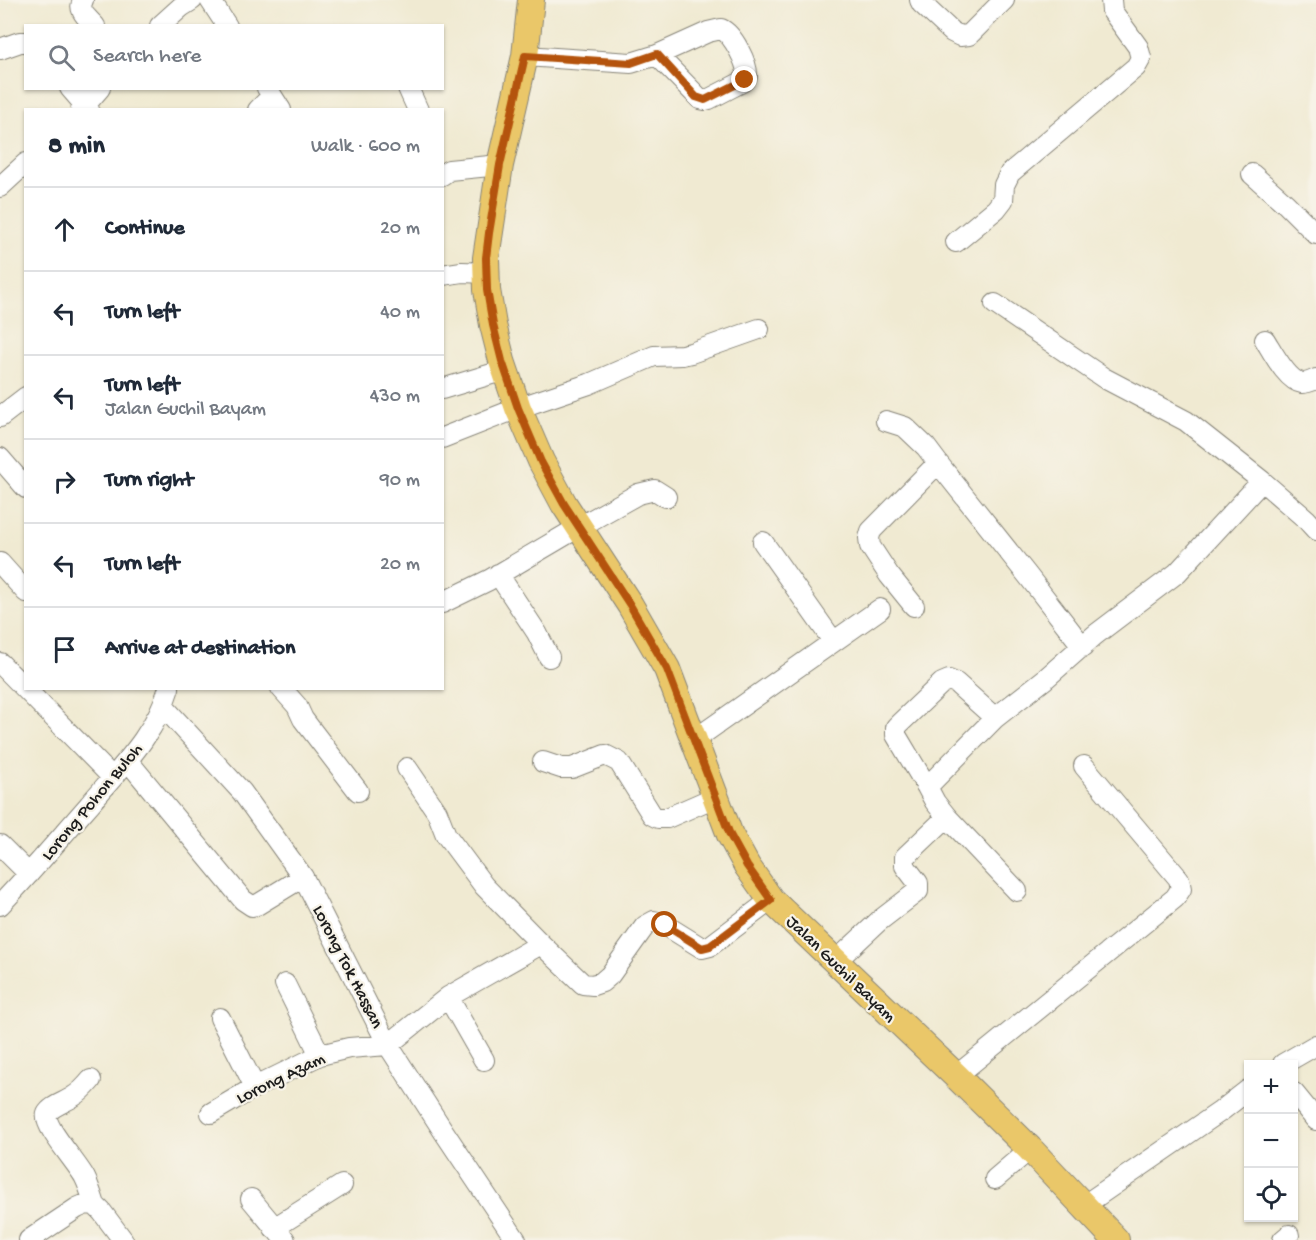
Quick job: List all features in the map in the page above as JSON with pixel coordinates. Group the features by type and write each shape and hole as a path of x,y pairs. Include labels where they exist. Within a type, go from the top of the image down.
{"main road":[{"name":"Jalan Guchil Bayam","path":"531,0 525,56 500,165 489,233 487,290 502,361 518,408 541,462 564,504 630,605 667,669 730,835 747,866 771,900 956,1076 1030,1149 1116,1240"}],"street":[{"path":"83,0 81,10 93,24"},
{"path":"210,0 226,24"},
{"path":"920,0 952,32 960,36 969,34 1004,0"},
{"path":"956,242 996,209 1003,200 1004,185 1010,173 1136,68 1141,58 1138,47 1112,11 1111,0"},
{"path":"162,24 183,2"},
{"path":"0,49 24,42"},
{"path":"525,56 631,63 657,54"},
{"path":"72,90 85,108 98,90"},
{"path":"409,90 417,108"},
{"path":"261,108 274,98"},
{"path":"0,187 24,165"},
{"path":"445,167 500,165"},
{"path":"1252,174 1316,234"},
{"path":"444,275 462,272 487,273"},
{"path":"995,304 1104,378 1186,421 1313,520"},
{"path":"444,437 518,408 589,384 654,356 682,355 759,329"},
{"path":"1265,340 1294,380 1303,383 1316,379"},
{"path":"444,388 505,369"},
{"path":"0,417 24,399"},
{"path":"886,421 905,427 926,447 1083,647"},
{"path":"0,458 23,482"},
{"path":"914,606 889,575 870,546 869,538 871,531 938,463"},
{"path":"927,787 995,718 1095,635 1177,573 1262,481"},
{"path":"444,602 498,574 638,494 655,490 666,496"},
{"path":"763,542 833,641"},
{"path":"0,563 24,590"},
{"path":"498,574 537,633 549,657"},
{"path":"694,740 880,609"},
{"path":"0,663 24,687"},
{"path":"995,718 956,683 949,680 942,683 899,724 896,735 935,802 1017,891"},
{"path":"27,690 112,777"},
{"path":"283,690 297,706 303,718 358,791"},
{"name":"Lorong Pohon Buloh","path":"0,905 128,761 166,697"},
{"name":"Lorong Tok Hassan","path":"166,697 242,792 303,877 388,1044 516,1240"},
{"path":"543,762 561,768 572,768 604,755 611,757 619,762 652,815 658,818 667,818 715,797"},
{"path":"128,761 243,900 252,906 303,877"},
{"path":"956,1076 1175,898 1181,889 1179,879 1084,766"},
{"path":"406,768 437,812 446,835 484,886 583,984 593,986 610,975 645,926 654,921 665,925 702,948 710,946 771,900"},
{"path":"835,962 879,921 918,891 918,883 905,866 905,858 947,817"},
{"path":"0,845 29,874"},
{"path":"388,1044 448,998 541,944"},
{"path":"285,984 320,1055"},
{"path":"448,998 484,1060"},
{"path":"220,1018 255,1087"},
{"name":"Lorong Azam","path":"211,1113 255,1087 320,1055 349,1048 388,1044"},
{"path":"1292,1060 1316,1046"},
{"path":"91,1080 83,1090 51,1109 45,1120 85,1177 95,1205 123,1240"},
{"path":"1083,1206 1244,1093"},
{"path":"1298,1099 1316,1120"},
{"path":"995,1179 1030,1149"},
{"path":"251,1199 280,1234 342,1185"},
{"path":"29,1240 77,1208 86,1204 95,1205"}],"route":[{"path":"665,925 702,948 710,946 771,900 747,866 730,835 667,669 630,605 564,504 541,462 518,408 502,361 487,290 486,258 500,165 525,56 631,63 657,54 696,97 705,100 745,80"}]}
